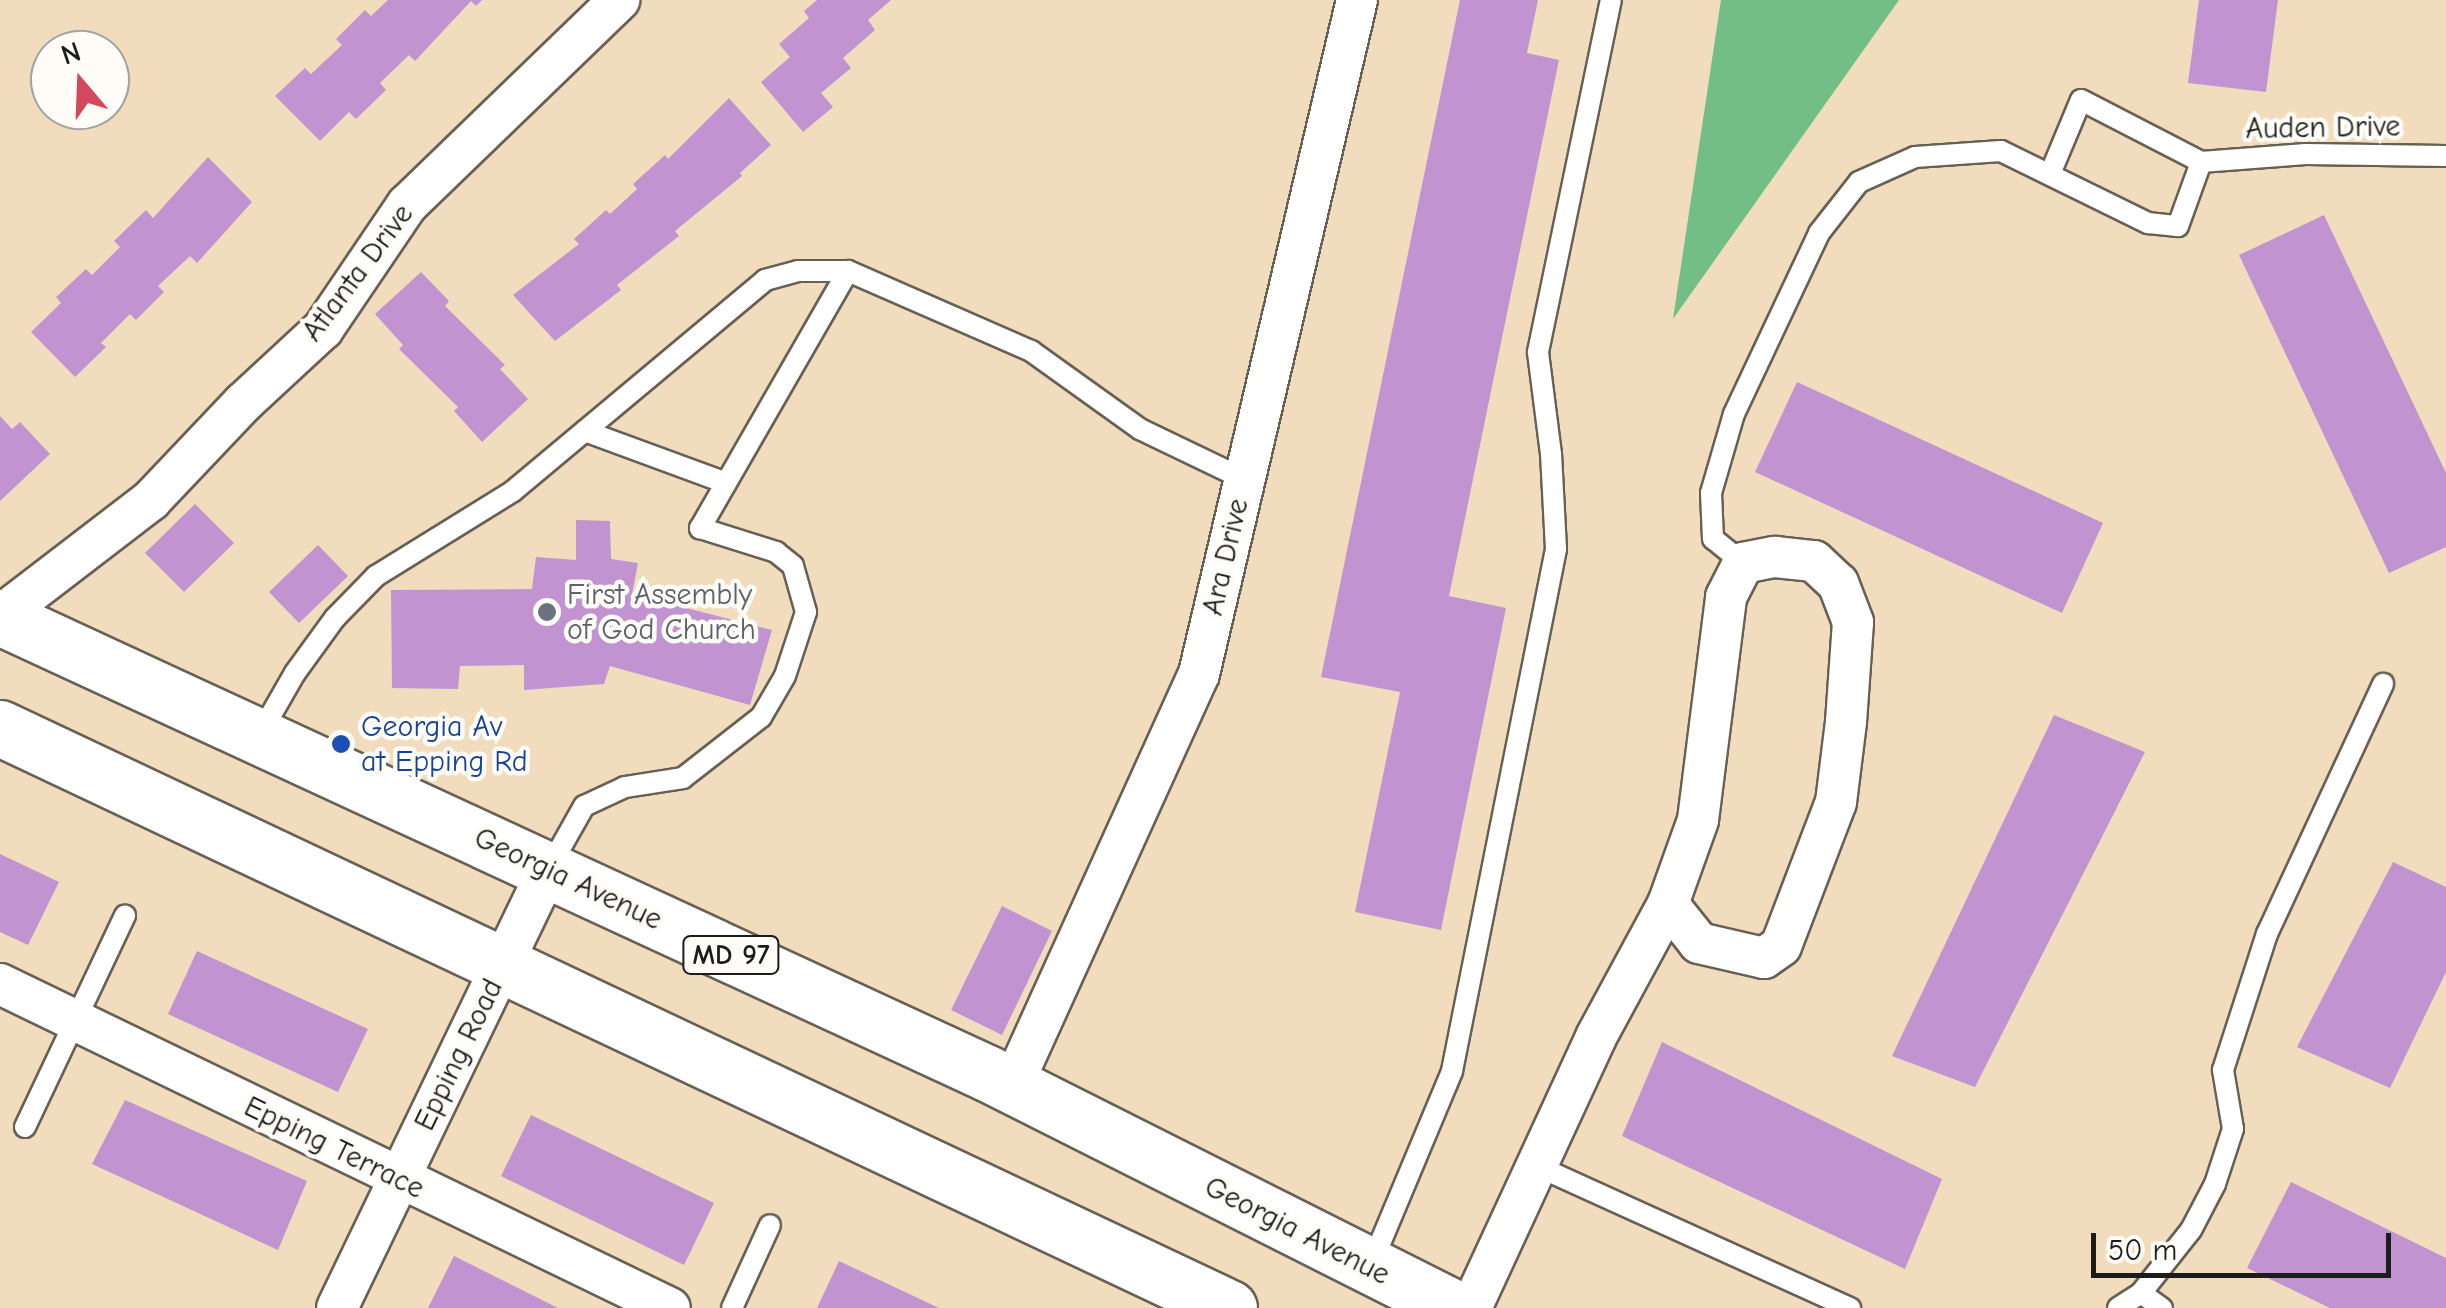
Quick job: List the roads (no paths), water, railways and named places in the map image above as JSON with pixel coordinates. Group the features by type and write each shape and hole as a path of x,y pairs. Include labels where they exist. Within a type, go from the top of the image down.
{"main road":[{"name":"Georgia Avenue","path":"0,617 1012,1086 1454,1308"},
{"path":"0,728 1229,1308"}],"street":[{"name":"Atlanta Drive","path":"0,617 151,500 243,403 323,329 406,205 620,0"},
{"name":"Ara Drive","path":"1012,1086 1199,674 1356,0"},
{"path":"1471,1308 1596,1037 1668,904 1698,820 1726,597 1743,563 1775,557 1814,561 1838,583 1853,622 1836,802 1781,946 1764,958 1699,943 1668,904"},
{"name":"Epping Road","path":"338,1308 548,870"},
{"name":"Epping Terrace","path":"0,984 670,1308"}],"lane":[{"path":"1371,1266 1452,1071 1556,550 1551,454 1538,352 1611,0"},
{"path":"1743,563 1713,539 1711,493 1734,414 1818,233 1859,182 1915,157 2000,150 2148,223 2178,226 2201,162 2081,100 2050,174"},
{"name":"Auden Drive","path":"2201,162 2306,154 2446,156"},
{"path":"258,737 295,672 335,618 376,576 513,491 765,280 798,271 848,271 1031,351 1140,428 1244,479"},
{"path":"548,870 584,806 625,787 683,778 761,717 785,676 806,612 792,566 776,552 700,528 848,271"},
{"path":"584,431 726,484"},
{"path":"2118,1308 2141,1293 2192,1230 2215,1184 2233,1128 2224,1070 2267,934 2383,684"},
{"path":"25,1126 124,914"},
{"path":"1537,1166 1850,1308"},
{"path":"732,1308 770,1225"},
{"path":"2141,1293 2162,1308"}],"place":[{"name":"First Assembly of God Church","path":"547,612"},
{"name":"Georgia Av at Epping Rd","path":"341,744"}]}
